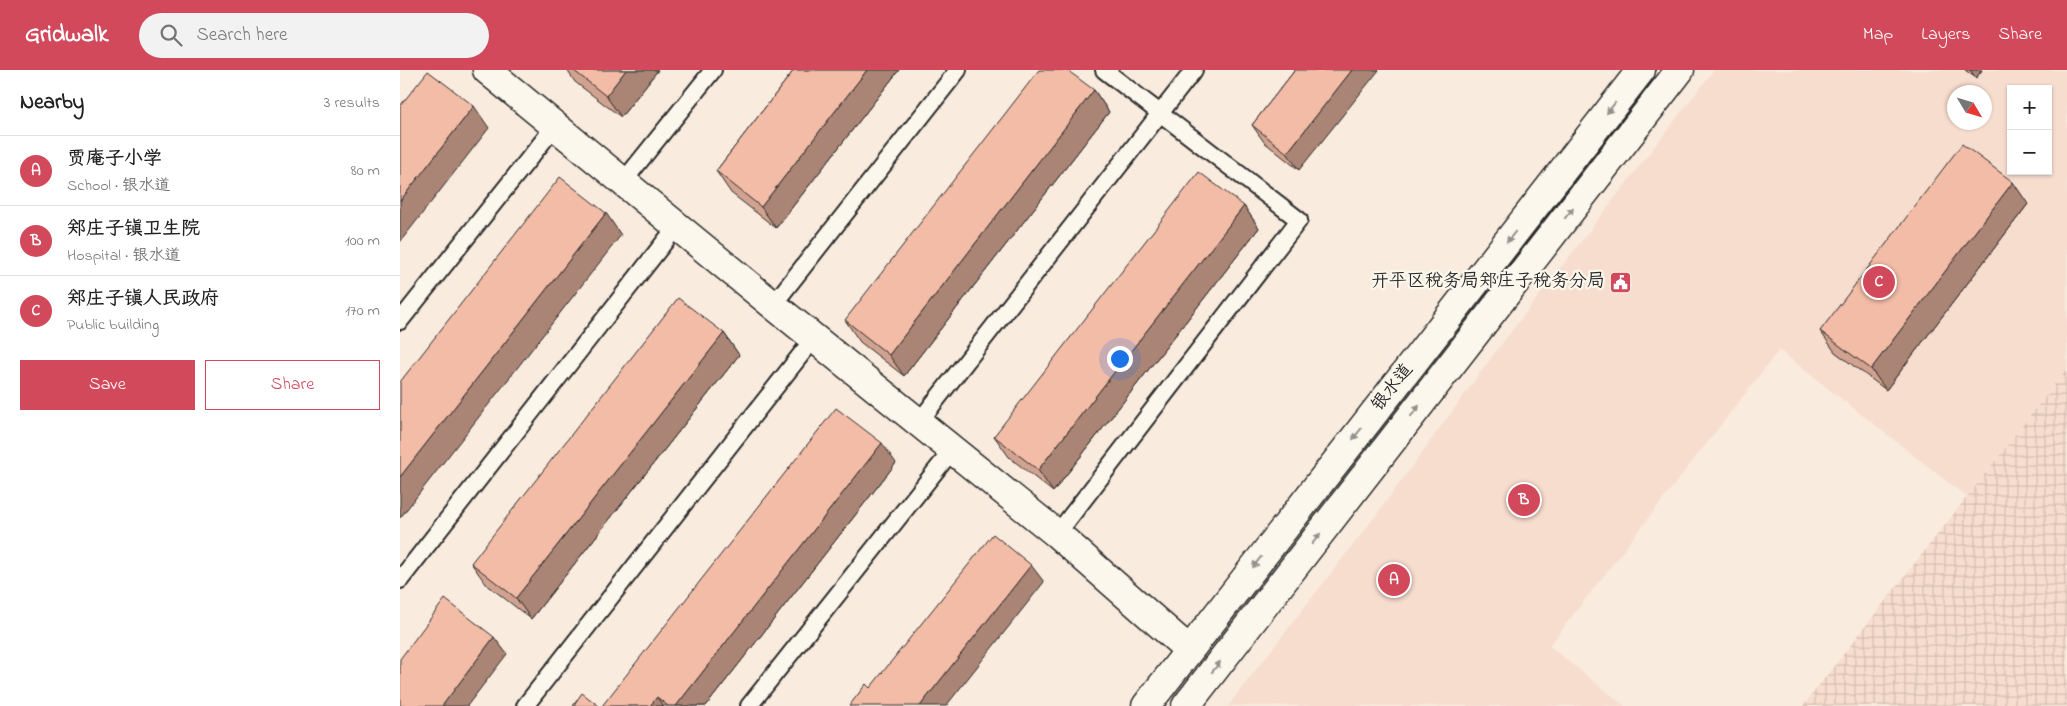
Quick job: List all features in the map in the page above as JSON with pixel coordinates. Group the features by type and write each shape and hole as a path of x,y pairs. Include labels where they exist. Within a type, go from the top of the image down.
{"street":[{"path":"487,70 772,305 1057,534 1189,650"},
{"name":"银水道","path":"1146,706 1641,70"},
{"name":"银水道","path":"1186,706 1680,70"}],"lane":[{"path":"623,182 713,70"},
{"path":"772,305 958,70"},
{"path":"1057,534 1299,220 1104,70"},
{"path":"919,422 1194,70"},
{"path":"400,321 555,126"},
{"path":"400,580 677,226"},
{"path":"525,706 814,338"},
{"path":"749,706 953,449"}],"shaded area":[{"path":"1714,70 2067,70 2067,368 1967,497 1779,350 1549,646 1625,706 1228,706 1377,514 1497,350"},
{"path":"2067,368 2067,706 1803,706 1967,497"}],"building":[{"path":"573,70 626,70 606,96"},
{"path":"794,70 867,70 761,207 716,171"},
{"path":"1039,70 1067,70 1094,90 889,355 845,320"},
{"path":"1295,70 1352,70 1287,153 1252,125"},
{"path":"428,71 474,106 400,201 400,106"},
{"path":"1962,144 2013,182 1871,369 1820,331"},
{"path":"1199,172 1244,206 1038,470 994,436"},
{"path":"560,177 606,213 400,477 400,382"},
{"path":"678,298 724,333 516,598 471,563"},
{"path":"836,408 882,443 676,706 668,706 657,697 650,706 602,706"},
{"path":"993,534 1031,565 920,706 849,706 866,684 870,688"},
{"path":"445,599 494,637 442,706 400,706 400,659"},
{"path":"582,693 599,706 573,706"}],"place":[{"name":"开平区税务局郑庄子税务分局","path":"1621,282"},
{"name":"郑庄子镇人民政府","path":"1879,282"},
{"name":"郑庄子镇卫生院","path":"1524,500"},
{"name":"贾庵子小学","path":"1394,580"}]}
